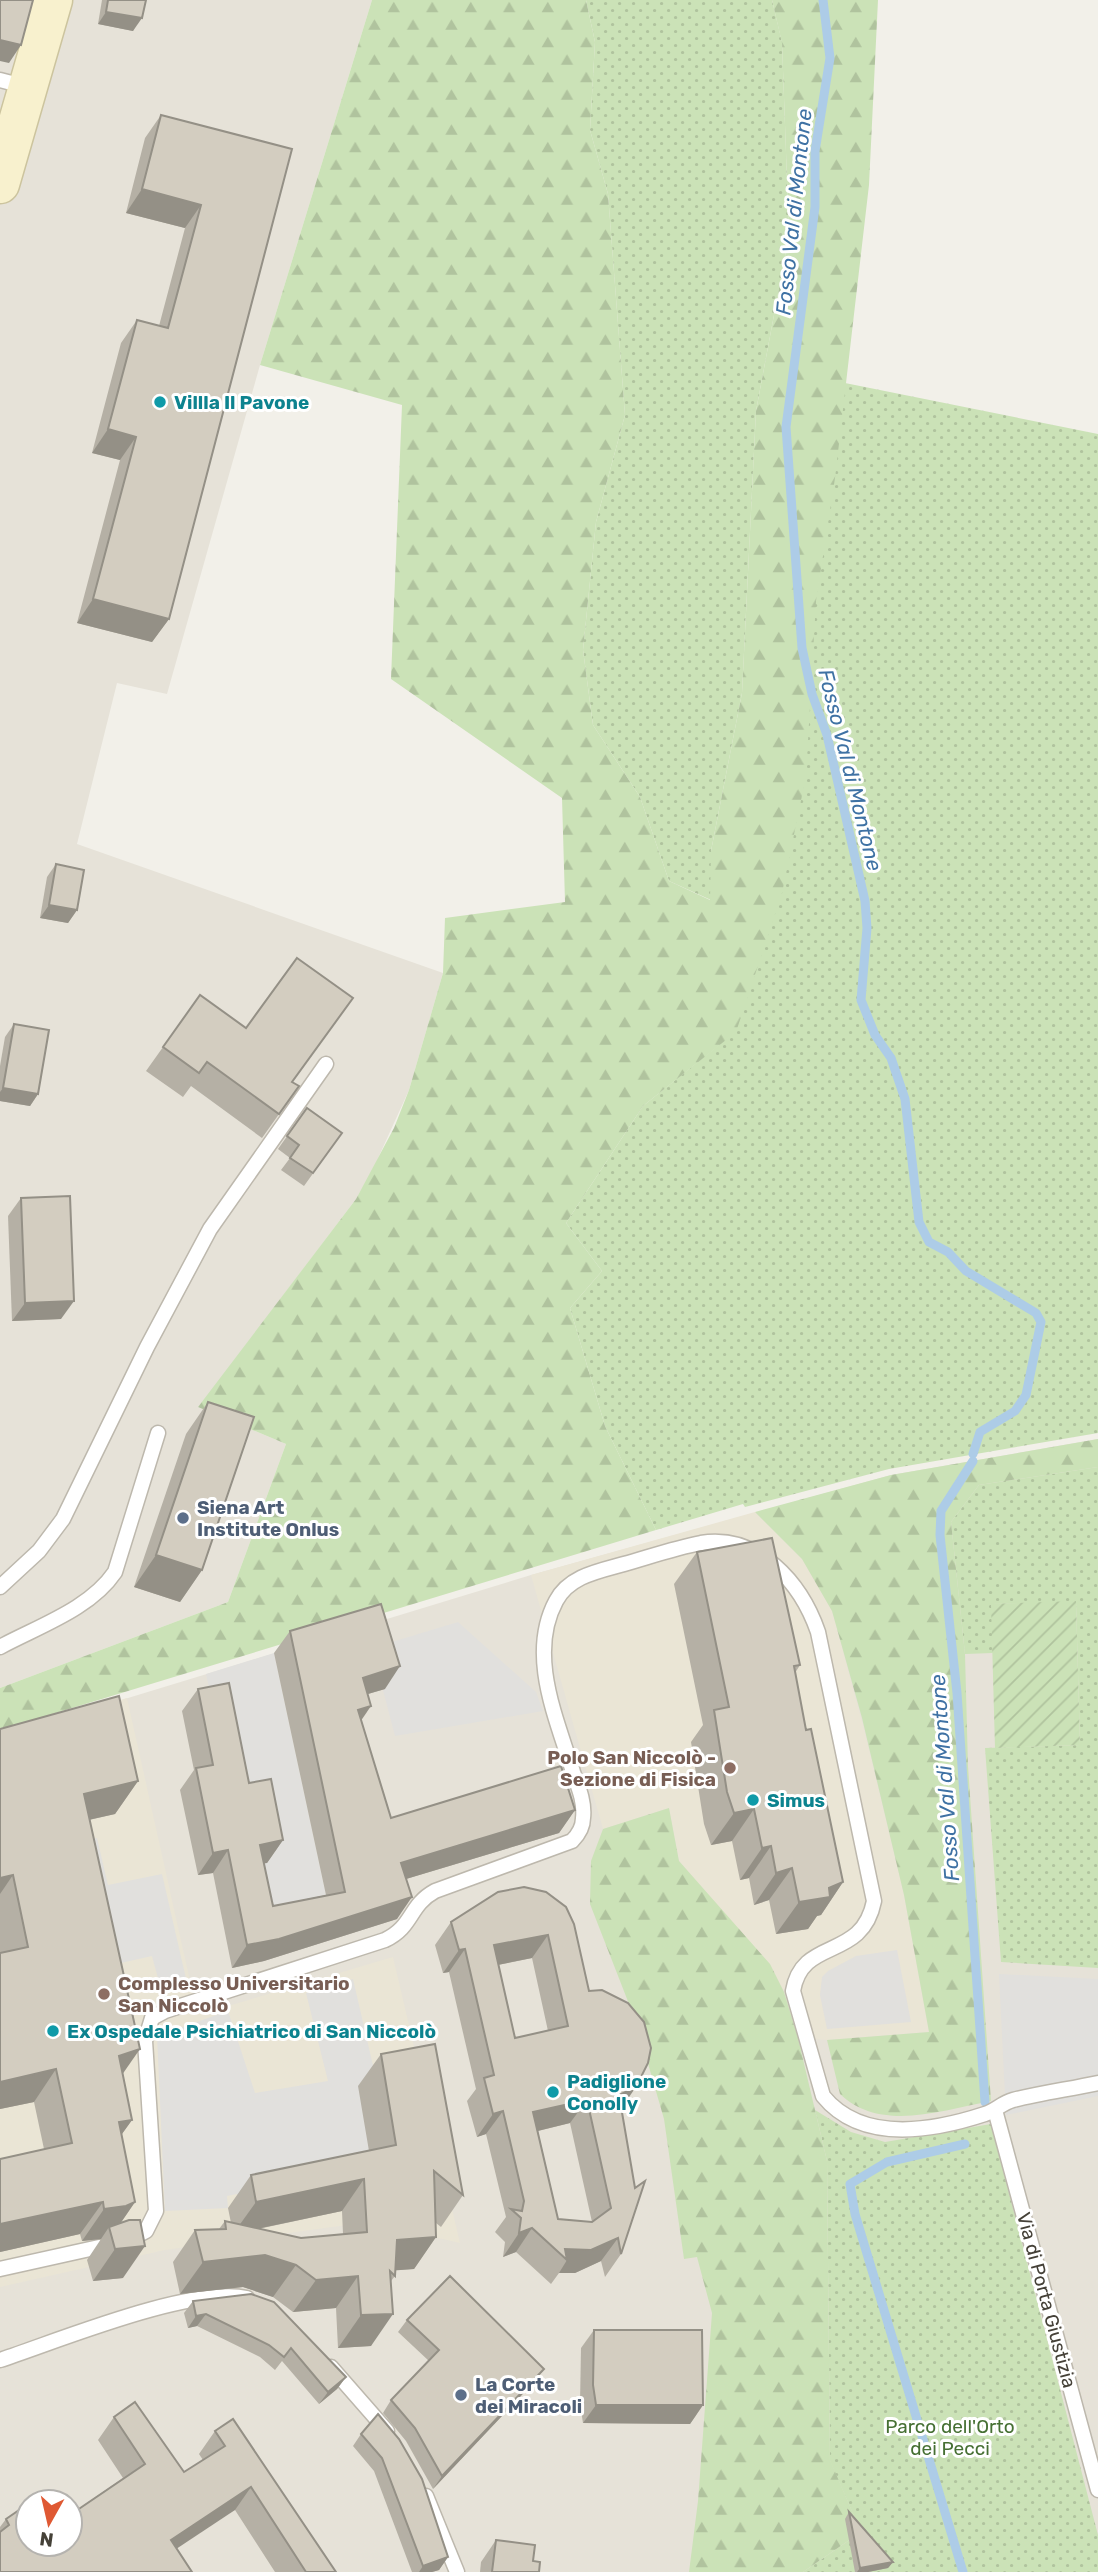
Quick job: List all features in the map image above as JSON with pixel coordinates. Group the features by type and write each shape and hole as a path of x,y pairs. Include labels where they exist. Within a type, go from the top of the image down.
{"main road":[{"path":"0,184 14,84 53,0"}],"lane":[{"path":"0,1587 39,1551 63,1519 147,1348 210,1229 326,1064"},
{"path":"0,1647 92,1598 106,1585 115,1572 158,1433"},
{"path":"0,2269 141,2236 150,2226 156,2211 145,2041 152,2018 165,2011 385,1940 402,1930 416,1906 435,1891 563,1847 577,1835 584,1815 581,1797 544,1666 545,1634 556,1600 566,1587 597,1572 703,1543 734,1544 775,1565 801,1593 810,1608 818,1632 874,1901 867,1922 852,1939 806,1961 795,1978 793,1992 823,2096 835,2108 860,2123 881,2129 901,2130 967,2119 995,2110 1010,2101 1098,2083"},
{"name":"Via di Porta Giustizia","path":"995,2110 1098,2490"},
{"path":"0,2360 136,2315 180,2304 222,2297 243,2297 262,2302"},
{"path":"321,2356 398,2446"},
{"path":"417,2477 457,2572"}],"shaded area":[{"path":"0,0 372,0 260,365 167,694 117,683 77,844 443,973 409,1090 374,1167 356,1199 199,1407 286,1444 228,1602 0,1688"},
{"path":"1098,1439 1098,2572 0,2572 0,1737 531,1575 891,1475"},
{"name":"Polo San Niccolò - Sezione di Fisica","path":"755,1512 802,1559 832,1611 904,1895 929,2032 827,2040 798,2038 784,1992 770,1965 679,1861 669,1808 603,1829 531,1575"},
{"path":"458,1622 536,1692 543,1711 395,1736 372,1648"},
{"path":"274,1653 330,1914 275,1925 244,1867 267,1863 213,1705 206,1674"},
{"name":"Complesso Universitario San Niccolò","path":"127,1698 190,1981 225,2007 393,1957 460,2243 369,2222 165,2250 0,2287 0,1737"},
{"path":"97,1838 108,1885 162,1874 187,1983 161,1989 152,1956 94,1969 66,1845"},
{"path":"897,1950 911,2022 827,2029 820,1995 822,1977 856,1956"},
{"path":"999,1974 1098,1979 1098,2096 1006,2115"},
{"path":"353,1979 377,2083 374,2178 239,2206 237,2194 227,2196 228,2208 165,2211 157,2036 228,2011 255,2093 328,2081 306,1993"}],"green space":[{"path":"372,0 586,0 595,42 590,130 608,194 625,415 596,522 583,650 593,725 640,797 669,881 710,900 711,851 742,693 756,411 789,235 782,43 772,0 878,0 869,185 835,478 816,601 806,776 782,893 736,1032 643,1106 566,1223 602,1271 570,1308 605,1426 656,1530 0,1730 0,1688 228,1602 286,1444 198,1407 356,1199 394,1128 409,1090 443,973 445,918 565,902 562,798 391,679 402,405 260,365"},
{"path":"586,0 772,0 782,42 789,235 756,411 742,693 711,851 711,900 669,881 640,797 593,725 583,650 596,522 625,415 608,194 590,130 595,42"},
{"path":"845,383 1098,434 1098,1433 889,1469 745,1507 743,1504 656,1530 605,1426 570,1308 602,1271 566,1223 643,1106 735,1032 811,627"},
{"path":"1098,1439 1098,1467 979,1485 951,1522 965,1654 968,1766 991,2101 912,2116 874,2113 856,2106 840,2094 827,2040 929,2032 904,1895 862,1718 832,1611 802,1559 755,1512 891,1475"},
{"path":"1098,1467 1098,1968 1001,1962 985,1748 1080,1745 1076,1602 992,1604 993,1653 965,1654 951,1522 979,1485"},
{"path":"1076,1601 1080,1745 995,1748 991,1604"},
{"path":"669,1808 679,1861 770,1964 784,1992 798,2038 827,2161 830,2460 861,2532 803,2572 689,2572 698,2501 712,2313 697,2257 684,2259 664,2119 636,2022 590,1904 591,1861 603,1829"},
{"name":"Parco dell'Orto dei Pecci","path":"815,2110 851,2132 885,2142 991,2124 1098,2535 1098,2572 803,2572 861,2532 830,2461 827,2161"}],"building":[{"path":"0,0 33,0 21,45 0,40"},
{"path":"108,0 146,0 142,18 106,12"},
{"name":"Villla Il Pavone","path":"161,115 292,149 169,619 93,599 136,437 108,429 137,320 168,328 201,205 142,189"},
{"path":"56,864 84,870 77,910 49,905"},
{"path":"297,958 353,998 292,1082 299,1086 279,1114 207,1062 199,1073 163,1047 200,995 246,1028"},
{"path":"14,1024 49,1030 38,1094 3,1088"},
{"path":"307,1108 342,1133 313,1173 290,1158 299,1145 287,1136"},
{"path":"70,1196 74,1301 25,1303 21,1198"},
{"name":"Siena Art Institute Onlus","path":"208,1402 254,1417 202,1570 156,1555"},
{"path":"772,1538 800,1665 794,1666 806,1730 811,1729 843,1882 829,1888 830,1897 799,1902 792,1868 776,1873 771,1846 762,1848 754,1809 734,1813 727,1792 714,1710 729,1707 697,1552"},
{"path":"381,1604 400,1666 363,1678 371,1706 358,1710 391,1818 561,1766 575,1810 401,1863 412,1897 279,1939 247,1945 228,1850 213,1853 196,1768 213,1765 198,1689 229,1683 249,1783 271,1779 283,1840 260,1845 273,1906 345,1892 290,1631"},
{"name":"Ex Ospedale Psichiatrico di San Niccolò","path":"119,1696 138,1781 84,1794 140,2049 119,2056 132,2120 119,2122 135,2202 104,2209 103,2202 0,2224 0,2159 72,2143 56,2069 0,2082 0,1953 28,1947 13,1875 0,1878 0,1729"},
{"path":"524,1887 546,1892 566,1907 574,1924 589,1991 602,1990 628,2003 644,2022 651,2048 648,2063 636,2087 619,2095 635,2188 645,2181 621,2254 618,2238 591,2250 565,2249 567,2260 532,2228 519,2233 521,2218 511,2209 522,2211 524,2201 503,2111 493,2114 484,2078 494,2075 465,1949 459,1950 451,1922 498,1892","holes":["548,1935 568,2026 515,2038 494,1945","587,2100 611,2208 592,2222 558,2219 533,2112"]},
{"path":"435,2044 463,2195 434,2171 436,2237 397,2240 395,2276 390,2271 393,2314 361,2315 358,2276 316,2280 296,2265 265,2255 203,2262 195,2230 226,2229 225,2221 301,2238 367,2232 364,2179 256,2202 251,2175 396,2145 381,2054"},
{"path":"129,2220 140,2220 145,2246 115,2249 109,2227"},
{"name":"La Corte dei Miracoli","path":"450,2276 544,2369 442,2476 415,2428 391,2400 439,2350 407,2320"},
{"path":"251,2294 274,2302 346,2377 328,2392 291,2348 284,2357 269,2345 206,2314 196,2316 193,2301"},
{"path":"594,2330 702,2330 703,2405 596,2405 593,2385"},
{"path":"135,2402 184,2472 225,2446 215,2431 233,2419 336,2572 306,2572 251,2487 171,2540 192,2572 0,2572 0,2532 9,2525 6,2519 14,2514 14,2558 84,2558 84,2505 145,2464 114,2417"},
{"path":"378,2414 399,2439 422,2479 448,2557 423,2566 382,2458 361,2434"},
{"path":"849,2512 893,2562 860,2568"},
{"path":"496,2540 535,2545 533,2561 540,2562 539,2572 492,2572"}],"waterway":[{"name":"Fosso Val di Montone","path":"823,0 830,58 815,151 815,207 786,427 802,648 812,694 827,735 865,901 867,928 861,1000 875,1035 891,1058 905,1099 919,1222 929,1242 948,1252 966,1271 1036,1313 1041,1322 1026,1395 1015,1411 980,1432 973,1454"},
{"name":"Fosso Val di Montone","path":"973,1461 941,1511 940,1535 957,1693 985,2102"},
{"name":"Fosso Val di Montone","path":"963,2572 855,2214 850,2184 887,2162 965,2144"}],"place":[{"name":"Villla Il Pavone","path":"160,402"},
{"name":"Siena Art Institute Onlus","path":"183,1518"},
{"name":"Polo San Niccolò - Sezione di Fisica","path":"730,1768"},
{"name":"Simus","path":"753,1800"},
{"name":"Complesso Universitario San Niccolò","path":"104,1994"},
{"name":"Ex Ospedale Psichiatrico di San Niccolò","path":"53,2031"},
{"name":"Padiglione Conolly","path":"553,2092"},
{"name":"La Corte dei Miracoli","path":"461,2395"}]}
